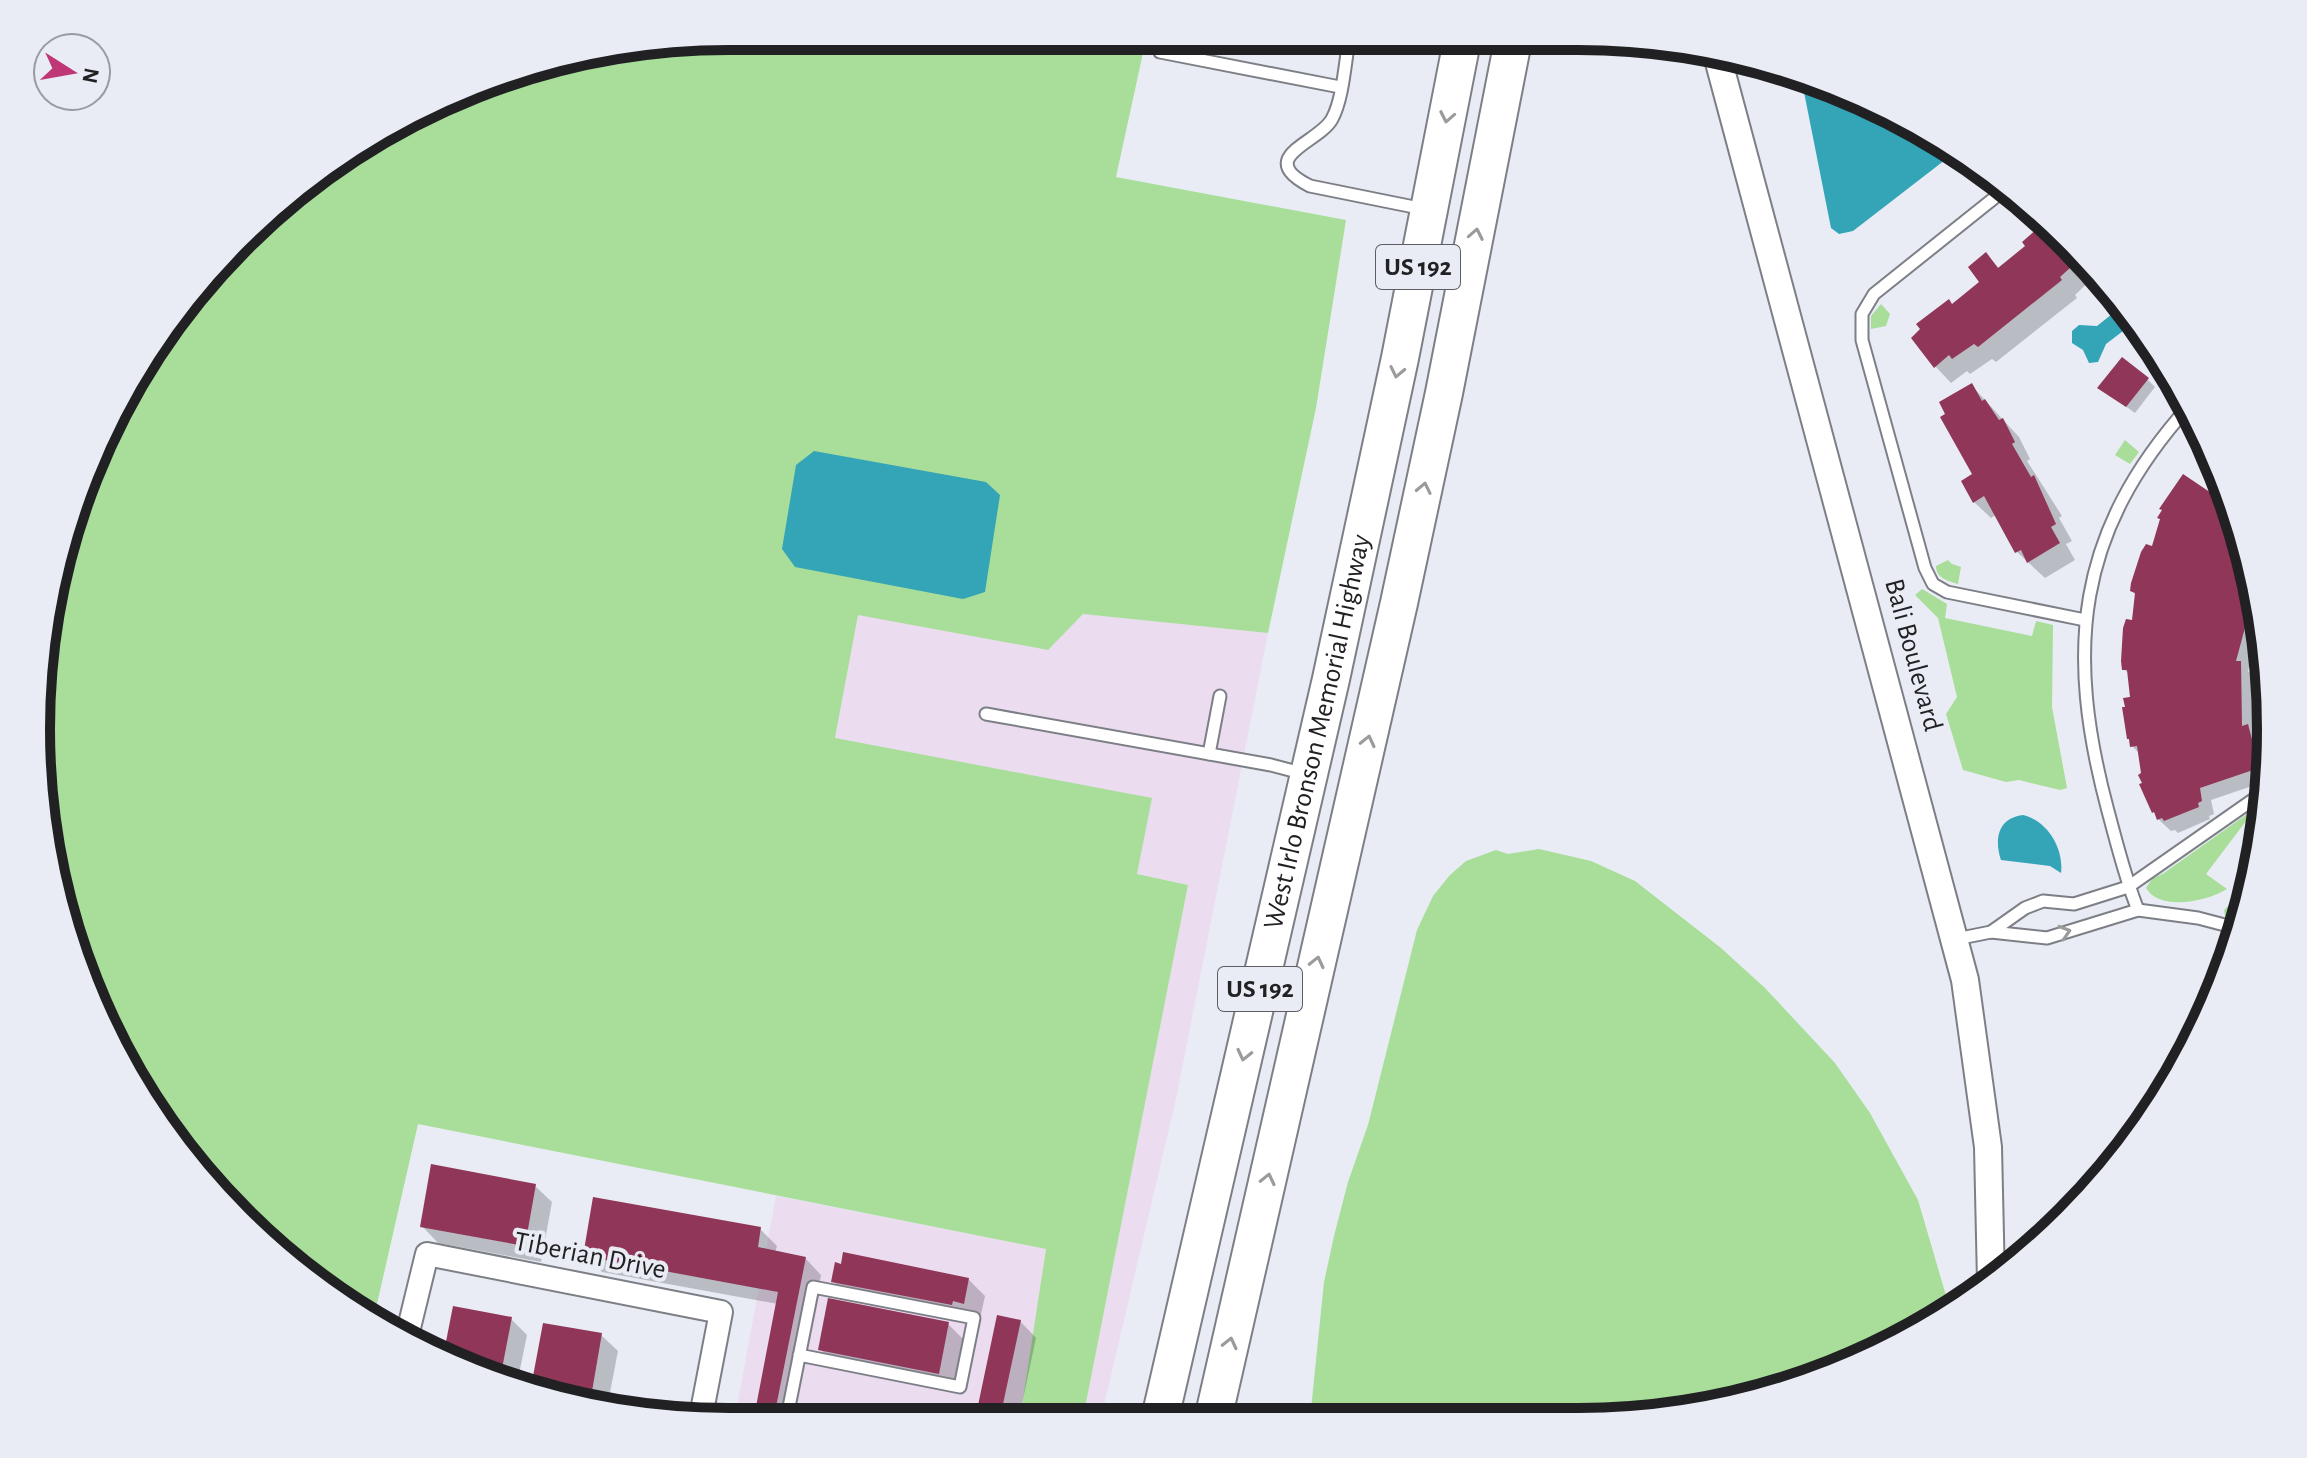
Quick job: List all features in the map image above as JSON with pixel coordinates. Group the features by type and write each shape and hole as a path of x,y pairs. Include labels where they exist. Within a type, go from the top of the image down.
{"highway":[{"name":"West Irlo Bronson Memorial Highway","path":"1162,1408 1331,679 1460,50"},
{"name":"West Irlo Bronson Memorial Highway","path":"1215,1408 1444,393 1511,50"},
{"path":"1331,679 1336,746 1345,771 1358,785"},
{"path":"1309,775 1329,817 1331,899"}],"street":[{"name":"Bali Boulevard","path":"1720,65 1956,939 1973,1023 1988,1147 1991,1268"},
{"name":"Tiberian Drive","path":"409,1328 427,1254 721,1312 703,1407"}],"lane":[{"path":"1160,50 1340,87"},
{"path":"1347,50 1331,122 1292,153 1287,169 1297,180 1310,186 1429,210"},
{"path":"1997,195 1874,294 1862,314 1862,340 1925,568 1933,584 1947,592 2085,620"},
{"path":"2138,910 2128,887 2088,729 2083,674 2085,620 2096,567 2117,510 2149,455 2180,417"},
{"path":"1209,754 1220,696"},
{"path":"986,714 1271,765 1309,775"},
{"path":"1991,932 2025,908 2043,901 2074,904 2128,887 2253,800"},
{"path":"1956,939 1991,932 2047,938 2138,910 2198,918 2228,926"},
{"path":"789,1408 799,1355 813,1287 974,1318 960,1387 799,1355"}],"shaded area":[{"path":"858,614 1047,650 1083,614 1268,633 1176,1099 1103,1408 1085,1408 1188,885 1137,874 1151,799 835,739"},
{"path":"776,1196 1046,1249 1022,1408 737,1408"}],"green space":[{"path":"1144,50 1116,177 1346,220 1316,408 1268,633 1083,614 1048,650 858,615 835,738 1152,798 1137,874 1188,885 1085,1408 1022,1408 1046,1249 418,1124 376,1309 316,1268 281,1239 249,1209 190,1142 164,1106 120,1029 86,947 63,861 51,773 51,685 56,640 73,553 86,511 120,429 164,352 190,316 249,249 316,190 352,164 429,120 511,86 553,73 597,63 685,51"},
{"path":"1881,304 1890,314 1886,326 1871,329 1871,316"},
{"path":"2125,440 2139,452 2130,464 2115,455"},
{"path":"1948,560 1961,567 1958,584 1938,573 1936,566"},
{"path":"1922,589 1947,604 1945,618 2032,636 2036,621 2053,625 2052,707 2067,788 2060,790 2019,780 2006,782 1963,770 1946,714 1957,697 1938,618 1915,595"},
{"path":"2252,811 2250,824 2246,821 2206,874 2227,889 2197,900 2162,900 2146,888 2152,879"},
{"path":"1539,849 1591,861 1635,881 1721,948 1765,988 1835,1063 1870,1113 1918,1200 1947,1299 1878,1338 1838,1356 1754,1385 1710,1395 1622,1407 1311,1408 1324,1282 1334,1236 1348,1182 1368,1125 1417,930 1433,896 1466,861 1496,850 1508,854"},
{"path":"2235,900 2231,916 2225,917 2224,910"}],"water":[{"path":"1803,89 1878,120 1947,159 1853,231 1839,234 1831,228"},
{"path":"2112,314 2122,323 2123,331 2106,344 2098,362 2089,363 2083,350 2072,343 2072,331 2079,325 2097,326"},
{"path":"814,451 986,482 1000,495 985,592 963,599 795,567 782,549 796,465"},
{"path":"2023,815 2040,823 2052,837 2060,855 2061,873 2050,866 2001,860 1998,845 2000,831 2008,820"}],"building":[{"path":"2037,229 2073,265 2060,277 2062,280 1978,347 1974,344 1952,359 1949,355 1934,368 1911,338 1920,329 1916,324 1949,299 1952,304 1979,282 1968,267 1986,252 1998,268 2025,246 2022,242"},
{"path":"2122,357 2149,378 2126,407 2097,388"},
{"path":"1972,383 1982,401 1985,399 1999,420 2003,418 2015,442 2012,444 2031,477 2034,475 2056,524 2051,527 2060,543 2027,563 2021,550 2015,553 1984,496 1973,503 1961,481 1972,474 1940,417 1945,414 1939,402"},
{"path":"2183,474 2215,496 2234,553 2247,618 2236,661 2241,661 2242,726 2248,724 2256,757 2256,764 2251,765 2253,770 2200,788 2202,801 2198,803 2199,807 2164,821 2162,818 2157,820 2152,813 2139,784 2142,783 2138,775 2141,773 2137,746 2130,747 2122,707 2125,707 2123,698 2130,697 2127,670 2122,670 2121,661 2123,628 2126,619 2132,620 2135,593 2130,591 2131,583 2141,552 2146,544 2152,546 2160,519 2157,518 2162,510 2159,509"},
{"path":"431,1164 536,1184 525,1246 420,1227"},
{"path":"593,1197 761,1227 758,1247 806,1257 776,1408 756,1408 778,1292 583,1256"},
{"path":"843,1252 969,1278 964,1304 953,1301 952,1305 831,1282 835,1262 841,1264"},
{"path":"828,1298 949,1322 939,1374 818,1350"},
{"path":"453,1306 512,1317 502,1369 445,1345"},
{"path":"997,1315 1021,1320 1002,1408 977,1408"},
{"path":"543,1323 602,1333 592,1394 533,1379"}]}
